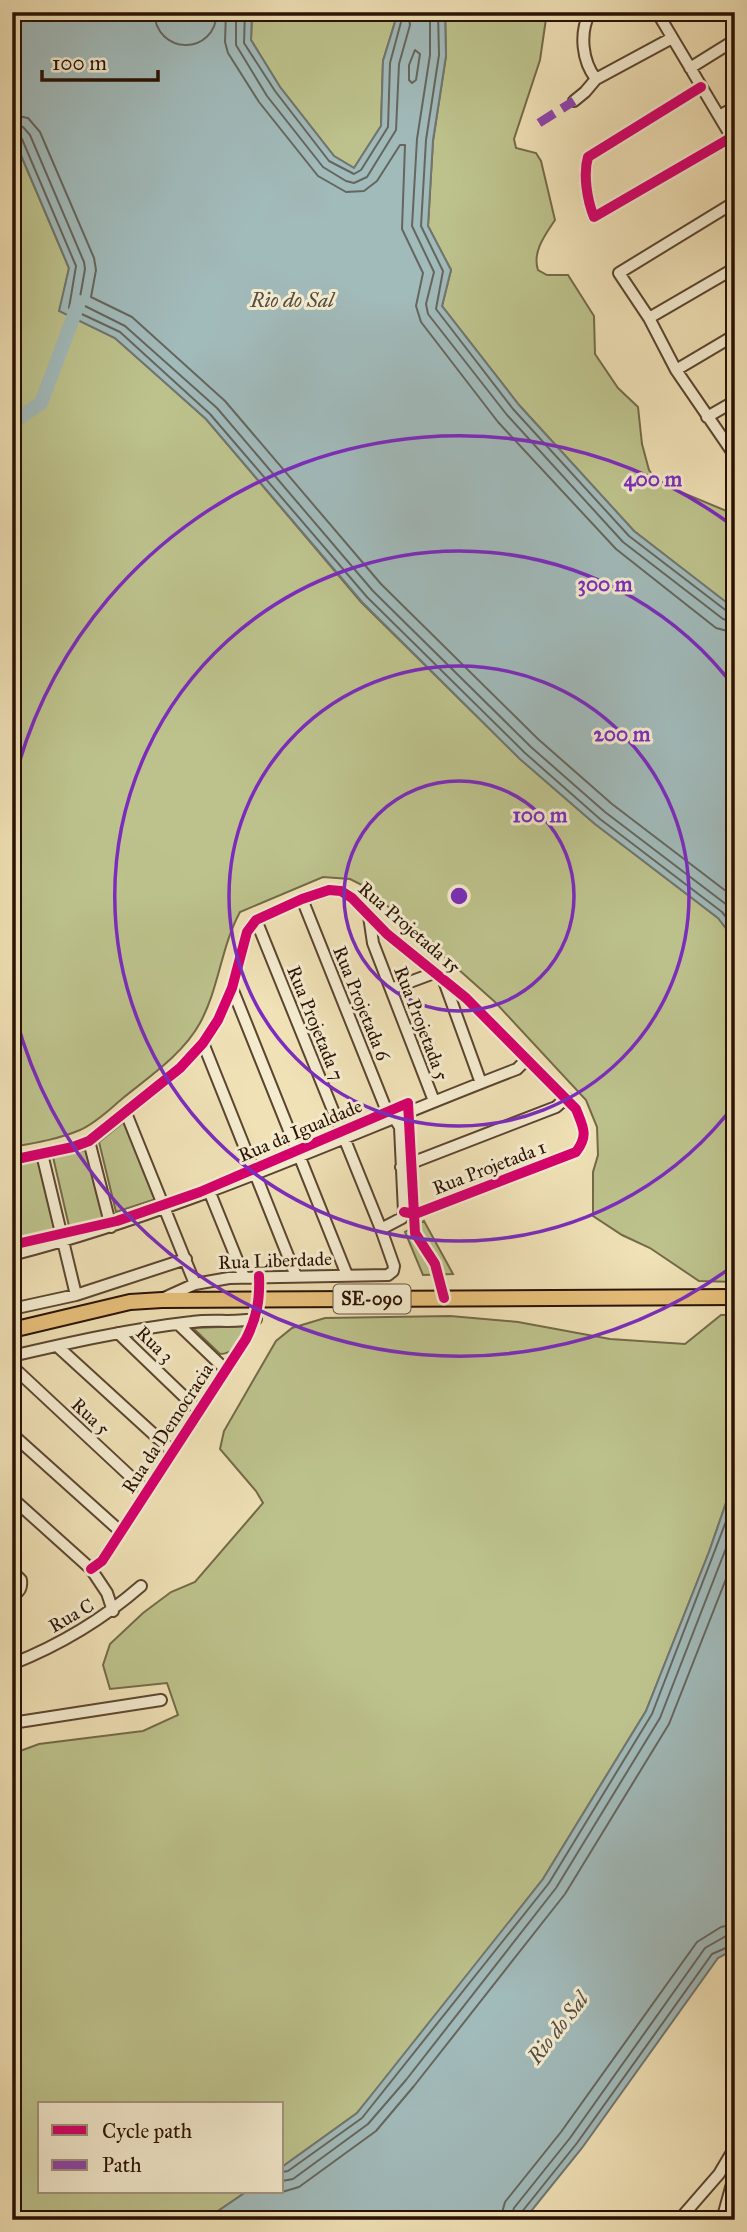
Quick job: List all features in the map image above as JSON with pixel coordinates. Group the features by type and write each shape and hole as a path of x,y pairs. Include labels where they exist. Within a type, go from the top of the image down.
{"main road":[{"name":"SE-090","path":"12,1330 130,1302 162,1300 735,1297"}],"street":[{"path":"590,12 585,27 584,56 596,79"},
{"path":"662,14 671,38 690,68 733,140 594,217 588,197 586,160 591,154 701,87"},
{"path":"574,101 586,92 596,79 671,38"},
{"path":"690,68 735,40"},
{"path":"719,116 735,107"},
{"path":"735,202 619,273 649,318 676,370 735,456"},
{"path":"649,318 735,268"},
{"path":"676,370 735,335"},
{"path":"707,417 735,401"},
{"name":"Rua Projetada 15","path":"256,920 329,890 341,891 352,898 369,916 466,998 566,1098 576,1109 585,1133 583,1143"},
{"name":"Rua Projetada 6","path":"302,899 392,1119"},
{"name":"Rua Projetada 5","path":"369,916 373,943 433,1101"},
{"path":"12,1160 89,1141 180,1068 203,1043 218,1020 232,988 247,932 256,920"},
{"name":"Rua Projetada 7","path":"256,920 382,1229 394,1266 393,1271"},
{"path":"391,989 434,973"},
{"path":"444,981 481,1083"},
{"path":"232,988 347,1275"},
{"path":"203,1043 296,1276"},
{"name":"Rua da Igualdade","path":"13,1251 63,1242 210,1193 517,1069 527,1059"},
{"path":"401,1167 556,1107 566,1098"},
{"path":"127,1112 195,1284"},
{"path":"382,1229 402,1218 404,1213 400,1127 392,1119"},
{"path":"89,1141 111,1227"},
{"name":"Rua Projetada 1","path":"404,1213 415,1214 576,1152 583,1143"},
{"path":"42,1154 76,1295"},
{"path":"210,1193 244,1277"},
{"path":"12,1309 76,1295 186,1259"},
{"name":"Rua Liberdade","path":"162,1300 211,1279 388,1275 393,1271"},
{"name":"Rua da Democracia","path":"91,1569 102,1561 256,1319 260,1298 259,1276"},
{"path":"12,1356 118,1333 192,1322 237,1322 256,1319"},
{"path":"179,1325 226,1370"},
{"name":"Rua 3","path":"118,1333 198,1410"},
{"path":"57,1346 172,1451"},
{"name":"Rua 5","path":"12,1366 146,1491"},
{"path":"12,1434 120,1531"},
{"path":"12,1499 91,1569 107,1593 113,1611"},
{"path":"12,1571 21,1580 20,1589 12,1595"},
{"name":"Rua C","path":"12,1664 38,1654 113,1611 141,1586"},
{"path":"12,1723 161,1700"},
{"path":"679,2220 719,2174 735,2147"},
{"path":"722,2220 735,2173"}],"green space":[{"path":"252,12 391,12 395,22 383,61 381,126 354,168 334,156 280,87 251,40"},
{"path":"445,12 547,12 540,60 514,139 516,148 536,153 541,161 555,220 538,250 538,270 547,275 568,275 594,316 595,354 618,388 638,407 642,444 649,470 659,483 729,512 735,519 735,570 731,579 729,605 634,531 519,405 442,306 451,270 428,226 433,141 446,56"},
{"path":"12,134 69,268 60,311 115,338 206,419 361,602 520,759 595,824 718,918 735,940 735,1282 699,1281 650,1248 622,1235 593,1216 593,1172 598,1155 597,1127 586,1100 495,1002 366,887 350,879 323,877 240,912 228,939 206,1010 185,1045 155,1073 86,1127 55,1138 12,1147"},
{"path":"125,1121 156,1199 116,1212 99,1142"},
{"path":"86,1150 103,1218 69,1226 53,1157"},
{"path":"39,1159 55,1232 18,1239 12,1206 12,1167"},
{"path":"424,1221 453,1274 423,1275 405,1232"},
{"path":"721,1315 735,1315 735,1477 709,1552 646,1711 543,1879 357,2113 284,2166 284,2102 38,2102 38,2194 243,2194 215,2213 187,2220 12,2220 12,1754 39,1744 143,1731 178,1715 167,1683 110,1689 103,1665 110,1644 143,1613 171,1592 195,1582 263,1503 220,1449 224,1431 276,1341 292,1328 325,1318 450,1316 518,1322 610,1339 685,1344"},
{"path":"248,1326 234,1349 220,1354 193,1328"}],"water":[{"name":"Rio do Sal","path":"12,12 178,12 186,20 192,12 252,12 251,40 280,87 334,156 354,168 381,126 383,61 395,22 391,12 445,12 446,56 433,140 428,226 451,270 442,306 519,405 634,531 735,609 735,940 718,918 595,824 520,759 362,602 206,419 115,338 59,311 69,268 12,134"},
{"name":"Rio do Sal","path":"735,1477 735,1949 718,1958 582,2148 524,2220 187,2220 215,2213 243,2194 284,2194 284,2166 357,2113 543,1879 646,1711 709,1552"}],"waterway":[{"path":"12,423 41,403 79,302"}],"marked path":[{"path":"539,123 574,101"}],"cycle path":[{"path":"701,87 588,157 586,187 594,217 732,137"},
{"path":"12,1160 89,1141 180,1068 203,1043 218,1020 232,988 247,932 256,920 302,899 329,890 341,891 352,898 387,934 466,998 576,1109 584,1131 576,1152 415,1214 404,1212"},
{"path":"12,1245 117,1221 200,1192 408,1103 415,1233 435,1264 444,1298"},
{"path":"91,1569 102,1561 246,1339 257,1308 259,1276"}]}
